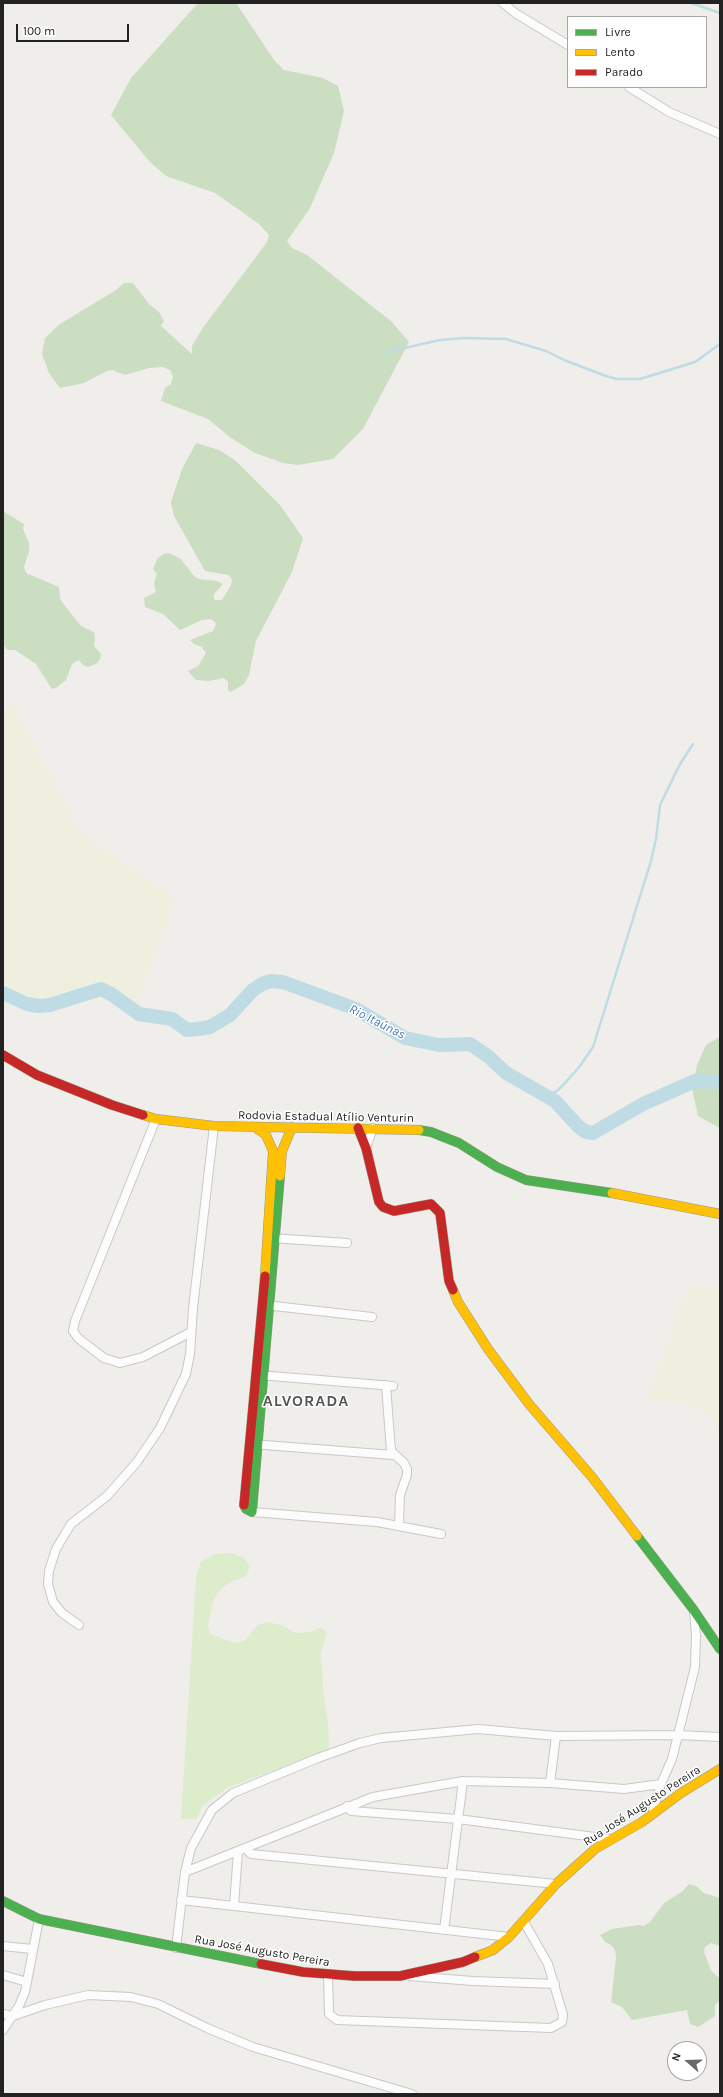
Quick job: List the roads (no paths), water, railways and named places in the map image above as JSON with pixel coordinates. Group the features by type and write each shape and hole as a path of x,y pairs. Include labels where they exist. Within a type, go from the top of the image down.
{"street":[{"path":"503,3 514,13 567,45"},
{"path":"631,88 669,112 720,134"},
{"name":"Rodovia Estadual Atílio Venturin","path":"3,1055 37,1075 112,1105 156,1119 214,1126 256,1128 292,1127 409,1129 445,1137 497,1167 526,1180 636,1197 720,1214"},
{"path":"156,1119 73,1330 78,1338 104,1358 120,1363 143,1357 191,1332"},
{"path":"79,1625 62,1613 53,1602 49,1592 49,1570 56,1549 71,1524 107,1496 126,1476 160,1428 186,1374 190,1354 191,1332 214,1126"},
{"path":"292,1127 286,1138 282,1151 272,1238 253,1444 244,1504 246,1509 252,1512 399,1526 441,1534"},
{"path":"256,1128 266,1135 273,1151 272,1238"},
{"path":"358,1128 366,1148 379,1202 383,1207 394,1211 431,1204 440,1213 449,1281 458,1302 488,1349 529,1404 592,1477 693,1609 720,1649"},
{"path":"366,1148 373,1128"},
{"path":"272,1238 347,1243"},
{"path":"266,1305 372,1317"},
{"path":"259,1375 390,1386 390,1447 393,1454 404,1463 407,1469 407,1475 400,1495 399,1526"},
{"path":"253,1444 393,1454"},
{"path":"652,1816 661,1784 672,1759 695,1667 696,1636 693,1609"},
{"path":"176,1948 185,1872 191,1848 212,1810 233,1793 318,1758 360,1743 381,1738 432,1732 478,1729 556,1736 678,1735 720,1737"},
{"path":"550,1783 556,1736"},
{"name":"Rua José Augusto Pereira","path":"3,1901 39,1919 176,1948 303,1972 328,1975 400,1976 476,1958 493,1950 524,1922 556,1884 595,1849 652,1816 681,1793 720,1769"},
{"path":"185,1872 347,1806 373,1797 463,1781 550,1783 624,1790 661,1784"},
{"path":"444,1930 463,1781"},
{"path":"347,1806 351,1811 458,1819 610,1839"},
{"path":"242,1849 251,1854 556,1884"},
{"path":"234,1906 242,1849"},
{"path":"181,1900 509,1937"},
{"path":"3,2030 19,2006 27,1982 32,1949 39,1919"},
{"path":"328,1975 329,2014 332,2018 337,2020 551,2028 562,2022 564,2014 548,1964 524,1922"},
{"path":"3,1946 32,1949"},
{"path":"3,1975 27,1982"},
{"path":"400,1976 473,1981 555,1984"},
{"path":"3,2014 13,2016 45,2005 88,1995 131,1997 158,2004 207,2028 253,2047 412,2094"}],"waterway":[{"path":"691,3 720,13"},
{"path":"382,353 440,340 464,338 506,339 546,351 564,360 606,376 617,379 640,379 695,362 720,344"},
{"path":"545,1096 557,1091 565,1083 580,1066 593,1047 651,861 656,839 660,805 680,764 693,744"},
{"name":"Rio Itaúnas","path":"3,993 27,1004 38,1006 50,1005 101,989 111,994 139,1014 172,1019 187,1030 210,1027 230,1015 253,990 262,984 271,981 283,982 356,1009 405,1038 439,1045 470,1044 489,1057 506,1073 555,1101 579,1127 586,1132 593,1133 643,1104 695,1081 720,1082"}],"district":[{"name":"ALVORADA","path":"306,1401"}]}
